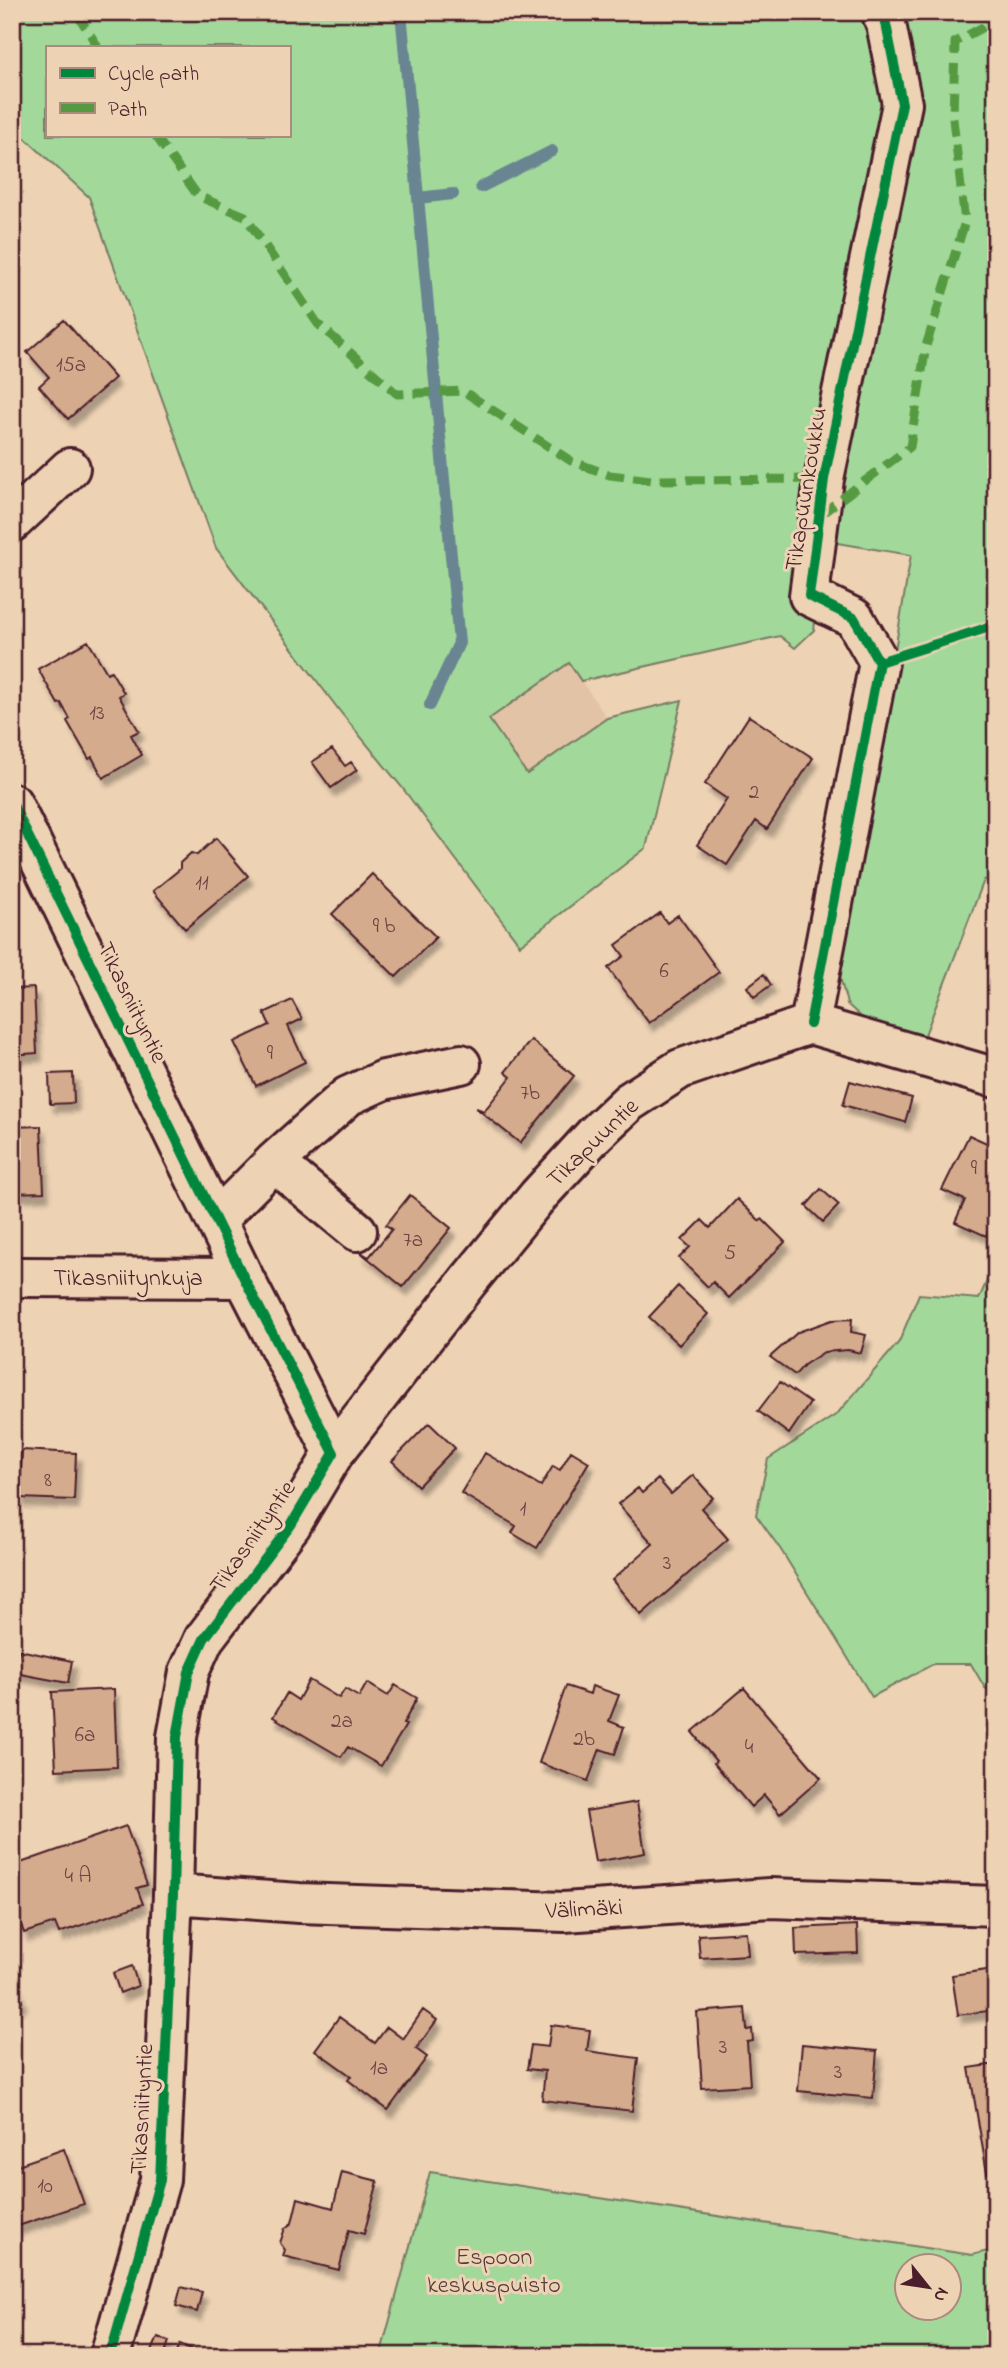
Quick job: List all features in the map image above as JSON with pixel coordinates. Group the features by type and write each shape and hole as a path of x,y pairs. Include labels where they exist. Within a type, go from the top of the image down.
{"street":[{"name":"Tikapuunkoukku","path":"810,1024 879,662 854,618 809,596 824,479 901,104 886,24 881,12"},
{"path":"12,522 70,468"},
{"name":"Tikasniityntie","path":"12,803 244,1278 334,1453 291,1525 204,1639 189,1672 177,1737 160,2180 110,2356"},
{"path":"810,1024 996,1078"},
{"name":"Tikapuuntie","path":"334,1453 538,1196 595,1134 629,1102 680,1069 810,1024"},
{"path":"216,1220 274,1162 348,1096 384,1080 461,1064"},
{"path":"274,1162 357,1231"},
{"name":"Tikasniitynkuja","path":"17,1277 244,1278"},
{"name":"Välimäki","path":"173,1894 299,1903 564,1912 770,1898 996,1906"}],"shaded area":[{"path":"569,663 607,718 526,774 489,719"}],"green space":[{"path":"12,12 996,12 996,879 984,880 923,1040 870,1025 847,1004 840,977 911,555 825,541 814,630 795,648 780,636 581,681 569,663 489,719 527,774 607,718 682,700 646,848 520,945 401,786 342,714 216,548 89,197 12,126"},
{"path":"996,1260 996,1693 985,1688 971,1664 933,1664 872,1697 781,1550 756,1515 768,1459 837,1414 899,1342 919,1294 979,1299"},
{"name":"Espoon keskuspuisto","path":"430,2172 952,2252 892,2252 892,2322 962,2322 962,2253 972,2255 996,2249 996,2356 380,2356"}],"building":[{"path":"64,320 115,378 68,419 39,386 49,377 27,352"},
{"path":"88,641 107,673 111,671 124,693 119,696 139,731 131,735 142,755 103,778 67,721 70,719 61,703 58,704 38,669"},
{"path":"749,716 813,758 767,829 756,821 727,865 697,845 727,799 705,784"},
{"path":"332,749 345,766 351,762 357,770 331,788 312,762"},
{"path":"216,838 248,876 185,929 153,891 180,869 180,863 191,853 197,855"},
{"path":"372,874 436,937 396,977 332,914"},
{"path":"660,913 667,923 678,915 719,972 649,1023 608,968 624,956 616,945"},
{"path":"764,974 771,985 754,997 747,987"},
{"path":"34,988 37,1053 12,1055 12,989"},
{"path":"292,1000 302,1019 288,1026 305,1062 256,1086 234,1042 270,1025 264,1013"},
{"path":"531,1040 574,1076 520,1143 476,1108 484,1111 511,1077 505,1072"},
{"path":"73,1073 74,1103 50,1104 49,1074"},
{"path":"850,1081 912,1098 905,1122 843,1105"},
{"path":"41,1126 44,1192 12,1193 12,1127"},
{"path":"969,1135 991,1145 996,1135 996,1215 986,1236 955,1222 965,1200 942,1190"},
{"path":"821,1189 839,1205 823,1222 806,1206"},
{"path":"410,1195 451,1228 403,1287 359,1251 369,1257 392,1229 386,1225"},
{"path":"737,1199 785,1242 729,1298 713,1282 708,1287 679,1258 690,1247 682,1240 702,1220 710,1228"},
{"path":"678,1286 708,1314 679,1345 649,1317"},
{"path":"852,1319 851,1332 866,1335 861,1353 848,1350 824,1352 804,1365 795,1375 770,1357 798,1332 832,1320"},
{"path":"780,1382 810,1403 789,1434 758,1411"},
{"path":"429,1423 455,1448 418,1486 392,1461"},
{"path":"22,1450 76,1453 74,1500 19,1498"},
{"path":"571,1451 589,1462 537,1548 512,1533 516,1526 461,1493 485,1453 541,1486 553,1466 560,1470"},
{"path":"693,1475 713,1498 701,1508 728,1539 641,1615 612,1580 653,1544 618,1504 638,1488 642,1493 658,1479 671,1494"},
{"path":"19,1650 72,1661 68,1683 15,1673"},
{"path":"309,1680 339,1698 345,1689 359,1697 367,1683 388,1696 395,1685 417,1698 403,1724 406,1725 381,1766 348,1747 341,1757 273,1717 287,1693 298,1700"},
{"path":"566,1686 590,1694 592,1686 619,1695 609,1721 624,1727 615,1754 600,1749 588,1781 539,1763"},
{"path":"744,1688 821,1778 780,1814 764,1795 751,1807 692,1732"},
{"path":"114,1689 117,1767 56,1770 52,1692"},
{"path":"637,1802 645,1853 595,1862 586,1811"},
{"path":"126,1826 147,1885 137,1888 143,1904 59,1933 55,1923 24,1933 12,1899 12,1866"},
{"path":"857,1925 858,1953 796,1955 795,1928"},
{"path":"746,1932 748,1955 700,1958 698,1935"},
{"path":"132,1966 138,1986 120,1993 113,1973"},
{"path":"994,1969 996,2010 958,2015 952,1975"},
{"path":"12,1975 22,2002 12,2006"},
{"path":"745,2008 747,2030 752,2029 753,2041 747,2042 750,2085 702,2088 697,2012"},
{"path":"423,2010 437,2020 416,2049 427,2057 388,2110 348,2080 351,2076 315,2050 339,2017 375,2043 387,2027 403,2039"},
{"path":"551,2025 590,2030 587,2051 638,2058 632,2111 542,2100 545,2071 527,2069 531,2045 548,2047"},
{"path":"802,2044 877,2051 873,2098 798,2091"},
{"path":"996,2064 996,2171 987,2173 969,2068"},
{"path":"64,2149 84,2204 12,2228 12,2167"},
{"path":"342,2172 378,2181 364,2234 349,2230 339,2270 283,2256 285,2250 280,2243 285,2228 292,2223 298,2198 333,2208"},
{"path":"181,2287 202,2292 197,2312 176,2306"},
{"path":"158,2337 169,2341 164,2356 150,2356"},
{"path":"180,2344 208,2356 175,2356"}],"waterway":[{"path":"401,12 459,643 430,705"},
{"path":"481,187 552,151"},
{"path":"418,198 453,194"}],"marked path":[{"path":"76,12 97,46"},
{"path":"820,515 910,447 926,346 965,222 953,119 955,42 996,20"},
{"path":"156,136 198,196 245,216 318,324 397,394 463,391 571,461 610,475 652,480 824,479"}],"cycle path":[{"path":"810,1024 879,662 854,618 809,596 824,479 902,104 886,24 881,12"},
{"path":"879,662 996,625"},
{"path":"12,803 244,1278 334,1453 291,1525 204,1639 189,1672 177,1737 160,2180 110,2356"}]}
